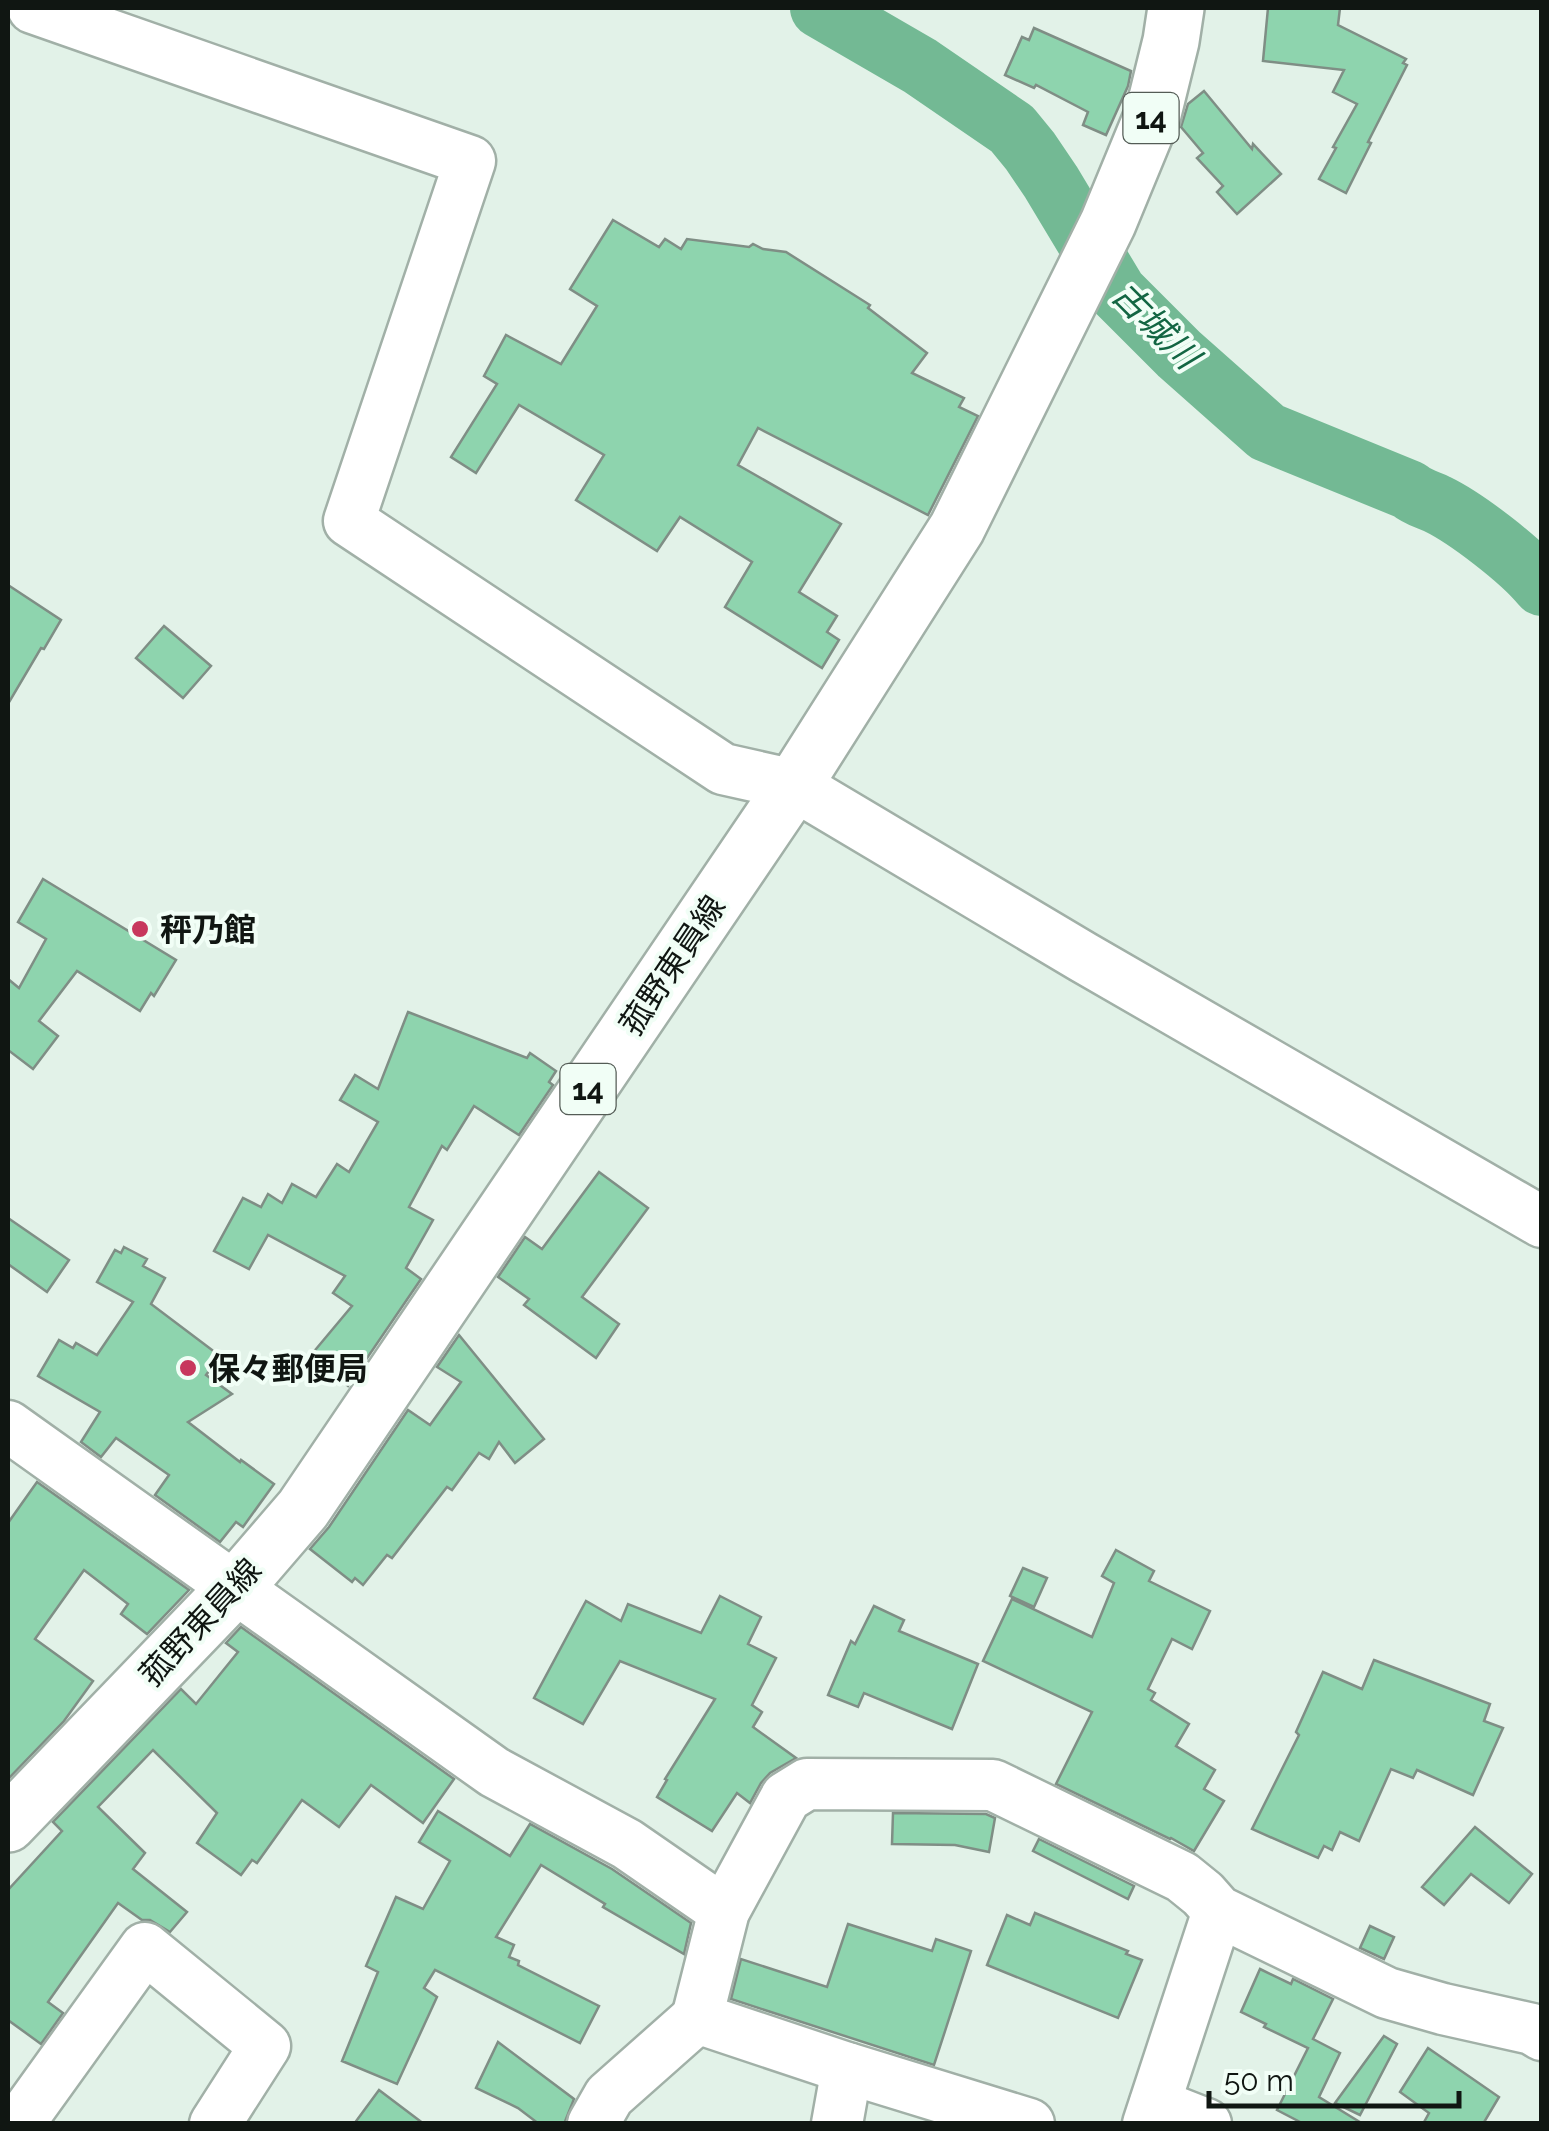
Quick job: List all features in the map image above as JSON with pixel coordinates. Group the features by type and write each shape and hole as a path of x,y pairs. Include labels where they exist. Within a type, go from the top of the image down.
{"main road":[{"name":"菰野東員線","path":"8,1824 234,1588 303,1509 794,784 956,528 1108,224 1152,114 1176,8"}],"street":[{"path":"32,8 470,161 348,521 723,769 794,784 1542,1222"},
{"path":"8,1426 494,1772 626,1844 724,1911"},
{"path":"592,2124 609,2096 697,2018 724,1911 786,1797 807,1784 993,1785 1182,1878 1204,1894 1218,1911 1388,1993 1532,2029 1542,2035"},
{"path":"1206,2124 1152,2114 1218,1911"},
{"path":"19,2116 145,1948 265,2046 215,2124"},
{"path":"697,2018 1028,2124"},
{"path":"837,2124 847,2068"}],"building":[{"path":"1268,8 1340,8 1338,25 1406,59 1403,63 1407,65 1346,193 1319,179 1357,104 1333,92 1344,70 1263,61"},
{"path":"1034,28 1131,71 1106,135 1083,125 1088,112 1036,85 1034,88 1005,75 1022,37 1029,40"},
{"path":"1204,91 1252,149 1253,144 1281,174 1237,214 1217,192 1223,186 1197,158 1203,153 1181,127 1188,104"},
{"path":"613,220 659,247 665,239 681,249 687,239 749,247 753,244 786,252 870,305 868,308 927,353 912,373 964,398 959,407 978,416 928,515 758,428 738,465 841,524 799,592 837,616 827,632 839,640 822,668 725,607 752,562 680,517 657,551 576,500 604,455 519,405 476,473 451,457 497,384 484,376 506,335 561,364 597,306 570,289"},
{"path":"8,585 61,620 8,704"},
{"path":"164,626 211,666 183,698 136,658"},
{"path":"43,879 176,960 140,1011 77,971 39,1021 58,1036 33,1069 8,1050 8,979 19,988 46,939 18,922"},
{"path":"408,1012 527,1058 530,1053 556,1071 549,1082 553,1085 519,1135 474,1106 447,1150 442,1146 409,1207 433,1220 406,1268 421,1279 348,1386 311,1355 352,1306 333,1293 345,1276 268,1235 249,1269 214,1251 243,1198 261,1207 268,1194 282,1203 292,1184 316,1197 337,1164 349,1172 378,1122 340,1100 355,1075 378,1089"},
{"path":"599,1172 648,1208 582,1297 619,1324 596,1358 524,1305 529,1299 498,1277 525,1237 542,1249"},
{"path":"8,1218 69,1260 47,1292 8,1264"},
{"path":"124,1247 147,1259 143,1266 165,1278 151,1304 220,1356 206,1375 232,1394 188,1422 274,1484 243,1527 236,1522 220,1542 155,1495 169,1475 116,1438 101,1457 81,1442 100,1412 38,1376 59,1340 73,1348 76,1343 97,1355 133,1302 97,1282 115,1250 121,1253"},
{"path":"459,1335 544,1439 515,1463 499,1442 489,1459 479,1453 392,1558 387,1555 363,1585 355,1578 352,1582 310,1549 408,1410 430,1425 461,1382 437,1367"},
{"path":"37,1482 189,1590 147,1634 121,1614 128,1604 84,1570 35,1639 93,1681 64,1721 8,1779 8,1523"},
{"path":"1116,1550 1154,1571 1149,1581 1210,1611 1192,1649 1172,1639 1148,1689 1155,1693 1151,1700 1189,1724 1176,1746 1215,1770 1204,1789 1224,1801 1194,1851 1056,1784 1092,1712 983,1661 1012,1599 1092,1637 1114,1583 1102,1576"},
{"path":"1023,1568 1047,1578 1034,1607 1010,1596"},
{"path":"720,1596 761,1617 748,1644 776,1658 752,1705 762,1712 753,1727 796,1758 770,1773 750,1803 737,1793 712,1831 657,1797 715,1699 620,1661 583,1724 534,1698 586,1601 621,1621 628,1604 701,1633"},
{"path":"874,1606 904,1620 899,1631 978,1664 952,1729 864,1693 858,1707 828,1695 851,1641 855,1644"},
{"path":"241,1627 454,1779 423,1823 371,1785 339,1827 302,1800 257,1863 252,1860 241,1875 197,1843 217,1813 153,1750 98,1807 145,1853 133,1869 187,1912 170,1932 150,1920 142,1920 118,1903 48,2002 63,2013 41,2044 8,2020 8,1890 62,1831 53,1822 181,1689 196,1704 238,1652 226,1643"},
{"path":"1374,1660 1490,1704 1484,1721 1503,1728 1473,1795 1417,1770 1413,1778 1391,1769 1359,1841 1340,1832 1332,1850 1324,1846 1318,1858 1252,1829 1299,1735 1296,1732 1323,1672 1362,1689"},
{"path":"438,1811 510,1856 530,1824 612,1869 691,1923 684,1954 541,1865 496,1937 514,1945 509,1957 519,1961 518,1965 599,2006 580,2043 435,1970 424,1988 437,1997 397,2084 342,2061 378,1972 366,1966 396,1897 423,1909 450,1861 419,1842"},
{"path":"893,1813 986,1814 995,1818 989,1852 955,1845 892,1844"},
{"path":"1475,1827 1532,1874 1509,1903 1471,1874 1444,1905 1422,1887"},
{"path":"1039,1839 1134,1886 1128,1899 1033,1851"},
{"path":"1035,1913 1142,1960 1118,2018 987,1965 1007,1915 1030,1925"},
{"path":"848,1924 932,1951 936,1939 971,1951 934,2065 731,1999 741,1959 827,1987"},
{"path":"1370,1926 1394,1937 1384,1959 1360,1948"},
{"path":"1260,1969 1291,1984 1293,1979 1333,1999 1313,2039 1340,2053 1319,2097 1363,2124 1304,2124 1277,2110 1308,2048 1241,2012"},
{"path":"1384,2036 1397,2044 1360,2115 1335,2103"},
{"path":"498,2042 574,2099 564,2124 539,2124 518,2108 476,2088"},
{"path":"1428,2048 1499,2097 1483,2124 1423,2124 1429,2113 1400,2092"},
{"path":"379,2090 424,2124 354,2124"}],"waterway":[{"name":"古城川","path":"820,8 920,66 1012,129 1051,182 1117,292 1179,354 1267,432 1449,510 1507,552 1542,586"}],"place":[{"name":"秤乃館","path":"140,929"},
{"name":"保々郵便局","path":"188,1368"}]}
